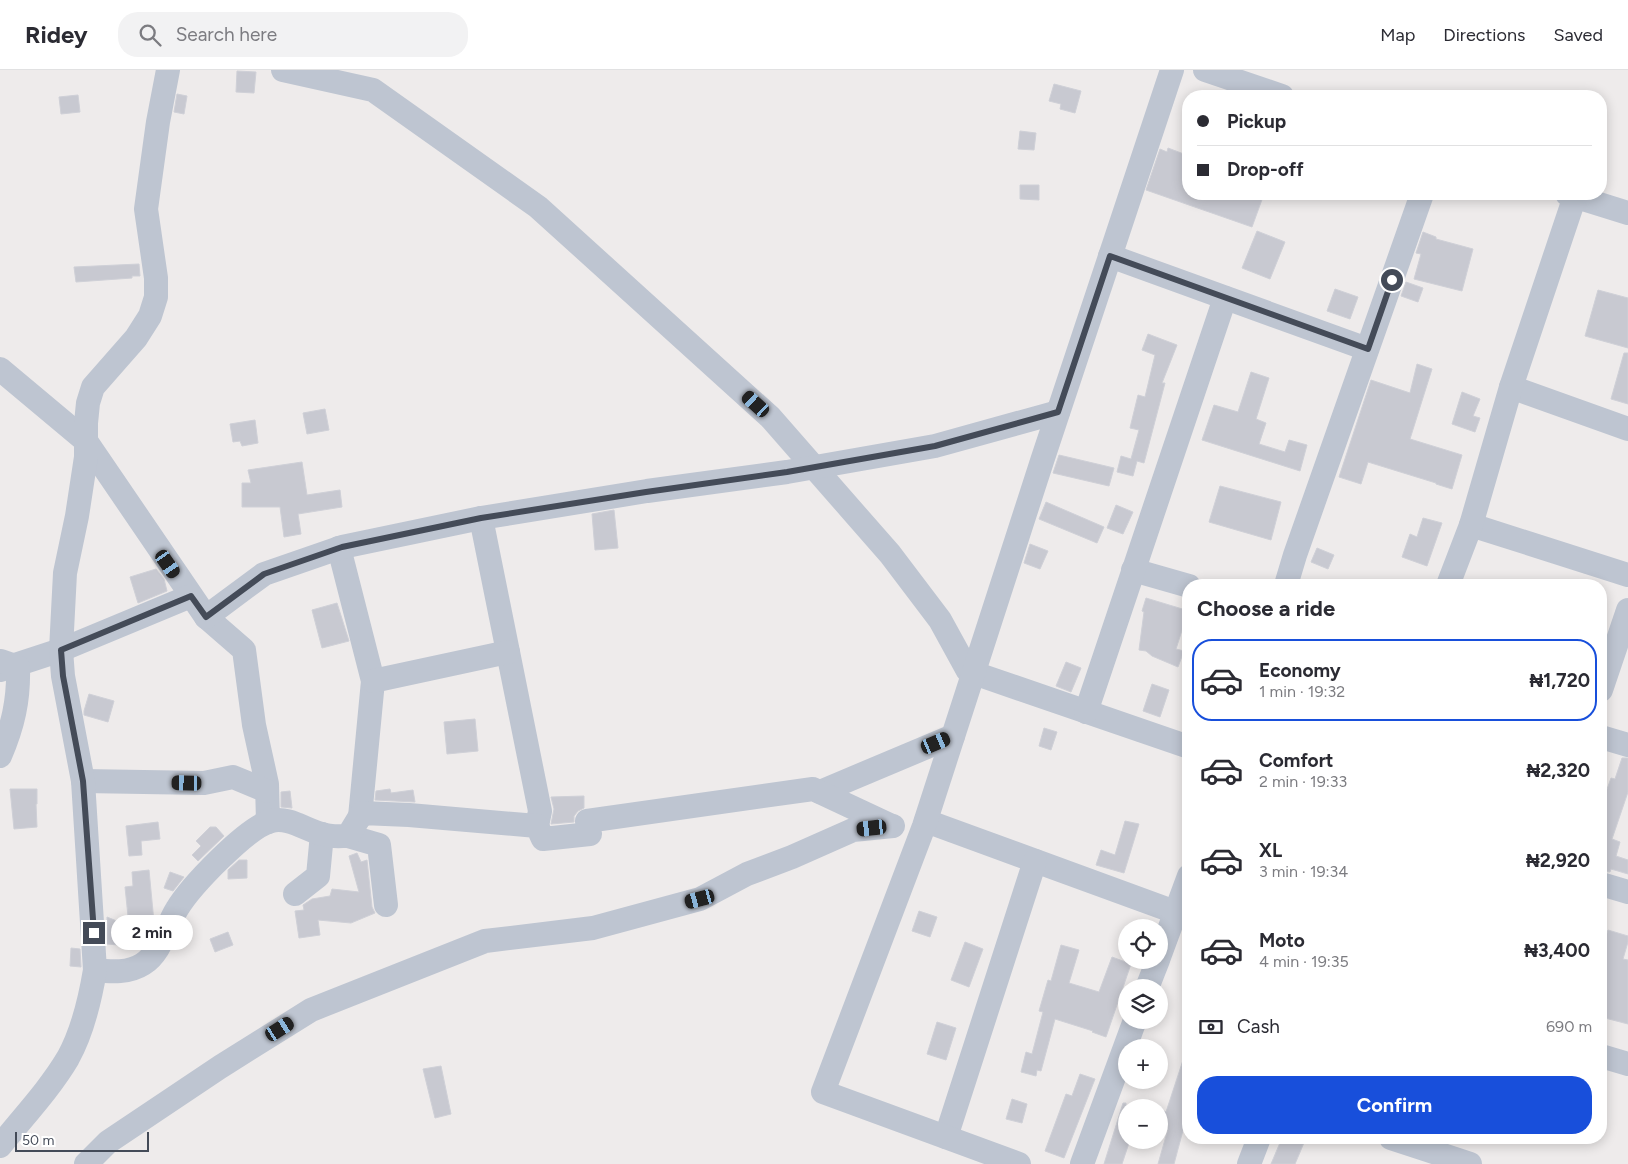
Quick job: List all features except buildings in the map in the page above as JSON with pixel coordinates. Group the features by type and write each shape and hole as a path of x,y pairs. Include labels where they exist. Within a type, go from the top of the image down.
{"street":[{"path":"0,1146 44,1093 69,1056 84,1020 95,970 83,781 63,676 61,650 65,573 77,516 86,457 88,402 93,387 136,338 150,316 156,297 154,260 146,209 158,122 168,70"},
{"path":"283,70 373,90 538,207 770,417 890,554 940,620 968,672 1182,745"},
{"path":"1019,1164 823,1092 923,827 1172,70"},
{"path":"1205,70 1264,90"},
{"path":"1288,579 1420,200"},
{"path":"1450,579 1471,525 1511,387 1569,200"},
{"path":"1587,200 1628,213"},
{"path":"1110,256 1368,349"},
{"path":"1086,712 1225,298"},
{"path":"0,369 86,441 206,617 244,650 254,725 267,791 268,822"},
{"path":"1511,387 1628,429"},
{"path":"206,617 264,574 339,548 481,518 814,467 935,446 1058,412"},
{"path":"481,518 540,811 537,826 543,839 590,834 587,820 814,789 892,826"},
{"path":"1471,525 1628,575"},
{"path":"339,548 373,682 354,826"},
{"path":"1134,570 1182,584"},
{"path":"5,665 61,650 191,596"},
{"path":"1607,672 1628,610"},
{"path":"373,682 508,652"},
{"path":"0,756 10,734 19,691 18,667 5,665"},
{"path":"820,792 953,736"},
{"path":"1607,739 1628,745"},
{"path":"83,781 204,783 233,777 267,791"},
{"path":"95,970 114,972 129,970 143,964 154,954 177,908 201,880 219,860 248,834 268,822 285,820 322,834 354,826 362,814 409,815 537,826"},
{"path":"354,826 379,845 386,905"},
{"path":"86,1164 108,1142 124,1131 220,1067 311,1010 485,941 593,928 700,899 747,874 792,857 853,830 892,826 923,827 1035,861 1175,912"},
{"path":"295,894 318,876 322,834"},
{"path":"946,1137 1035,861"},
{"path":"1607,886 1628,892"},
{"path":"1168,931 1182,894"},
{"path":"1082,1164 1132,1029"},
{"path":"1607,1058 1628,1064"},
{"path":"1250,1164 1257,1144"},
{"path":"1441,1145 1470,1164"}],"route":[{"path":"94,933 83,781 63,676 61,650 191,596 206,617 264,574 342,547 481,518 787,472 935,446 1058,412 1110,256 1368,349 1392,280"}]}
